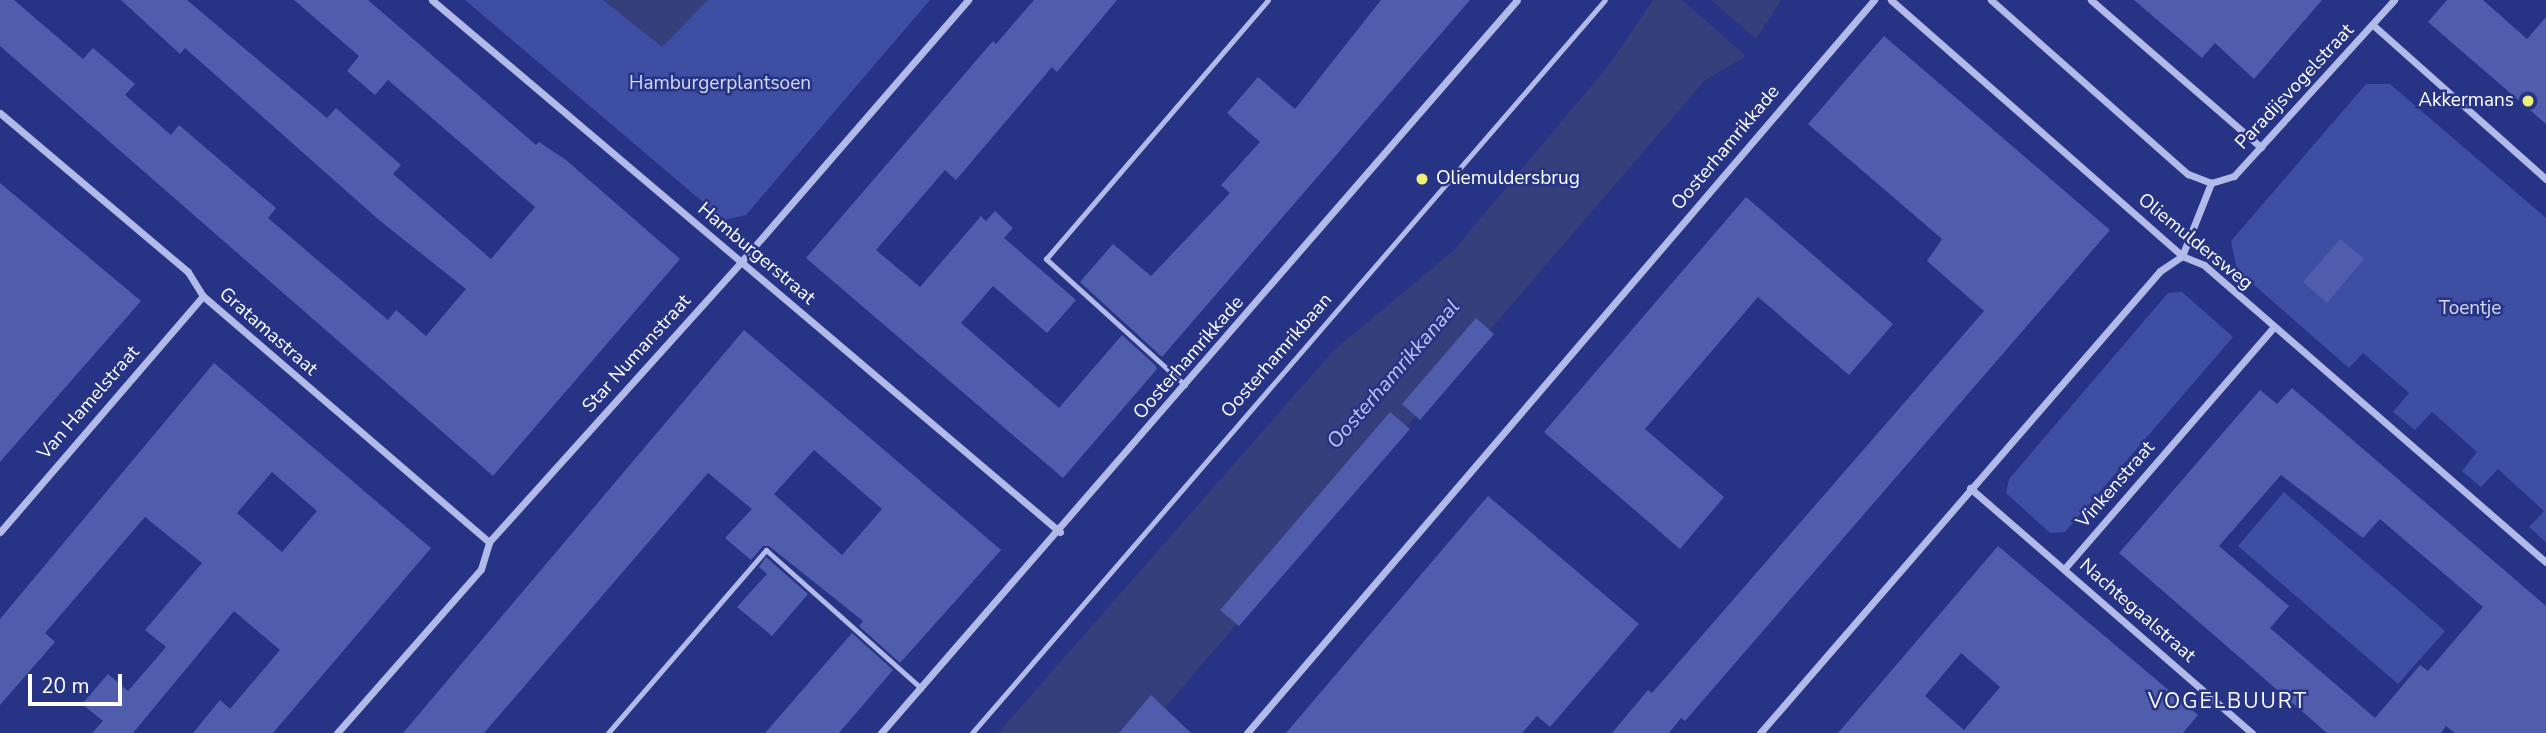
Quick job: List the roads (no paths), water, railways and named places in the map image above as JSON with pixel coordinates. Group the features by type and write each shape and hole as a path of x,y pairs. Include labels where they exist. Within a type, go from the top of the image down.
{"street":[{"name":"Hamburgerstraat","path":"432,0 1060,532"},
{"name":"Star Numanstraat","path":"337,733 481,569 489,542 741,262 968,0"},
{"name":"Oosterhamrikkade","path":"881,733 1060,532 1517,0"},
{"name":"Oosterhamrikkade","path":"1247,733 1874,0"},
{"name":"Oliemuldersweg","path":"1891,0 2182,256 2204,265 2273,328 2546,562"},
{"path":"1760,733 2160,271 2182,256 2211,183 2188,174 1992,0"},
{"path":"2091,0 2261,147"},
{"name":"Paradijsvogelstraat","path":"2211,183 2234,176 2395,0"},
{"path":"2373,25 2546,179"},
{"name":"Gratamastraat","path":"0,113 188,272 203,296 489,542"},
{"name":"Van Hamelstraat","path":"0,532 203,296"},
{"name":"Vinkenstraat","path":"2065,568 2273,328"},
{"path":"1970,488 2065,568"},
{"name":"Nachtegaalstraat","path":"2065,568 2252,733"},
{"path":"2237,733 2243,726"}],"lane":[{"path":"1185,386 1046,259 1268,0"},
{"name":"Oosterhamrikbaan","path":"972,733 1605,0"},
{"path":"608,733 766,550 921,688"}],"water":[{"path":"603,0 708,0 662,47"},
{"name":"Oosterhamrikkanaal","path":"1653,0 1781,0 1744,58 1705,80 1143,733 998,733 1334,350 1454,250 1608,66"}],"place":[{"name":"Akkermans","path":"2528,101"},
{"name":"Oliemuldersbrug","path":"1422,179"}],"district":[{"name":"VOGELBUURT","path":"2228,701"}],"park label":[{"name":"Hamburgerplantsoen","path":"720,84"},
{"name":"Toentje","path":"2470,309"}]}
